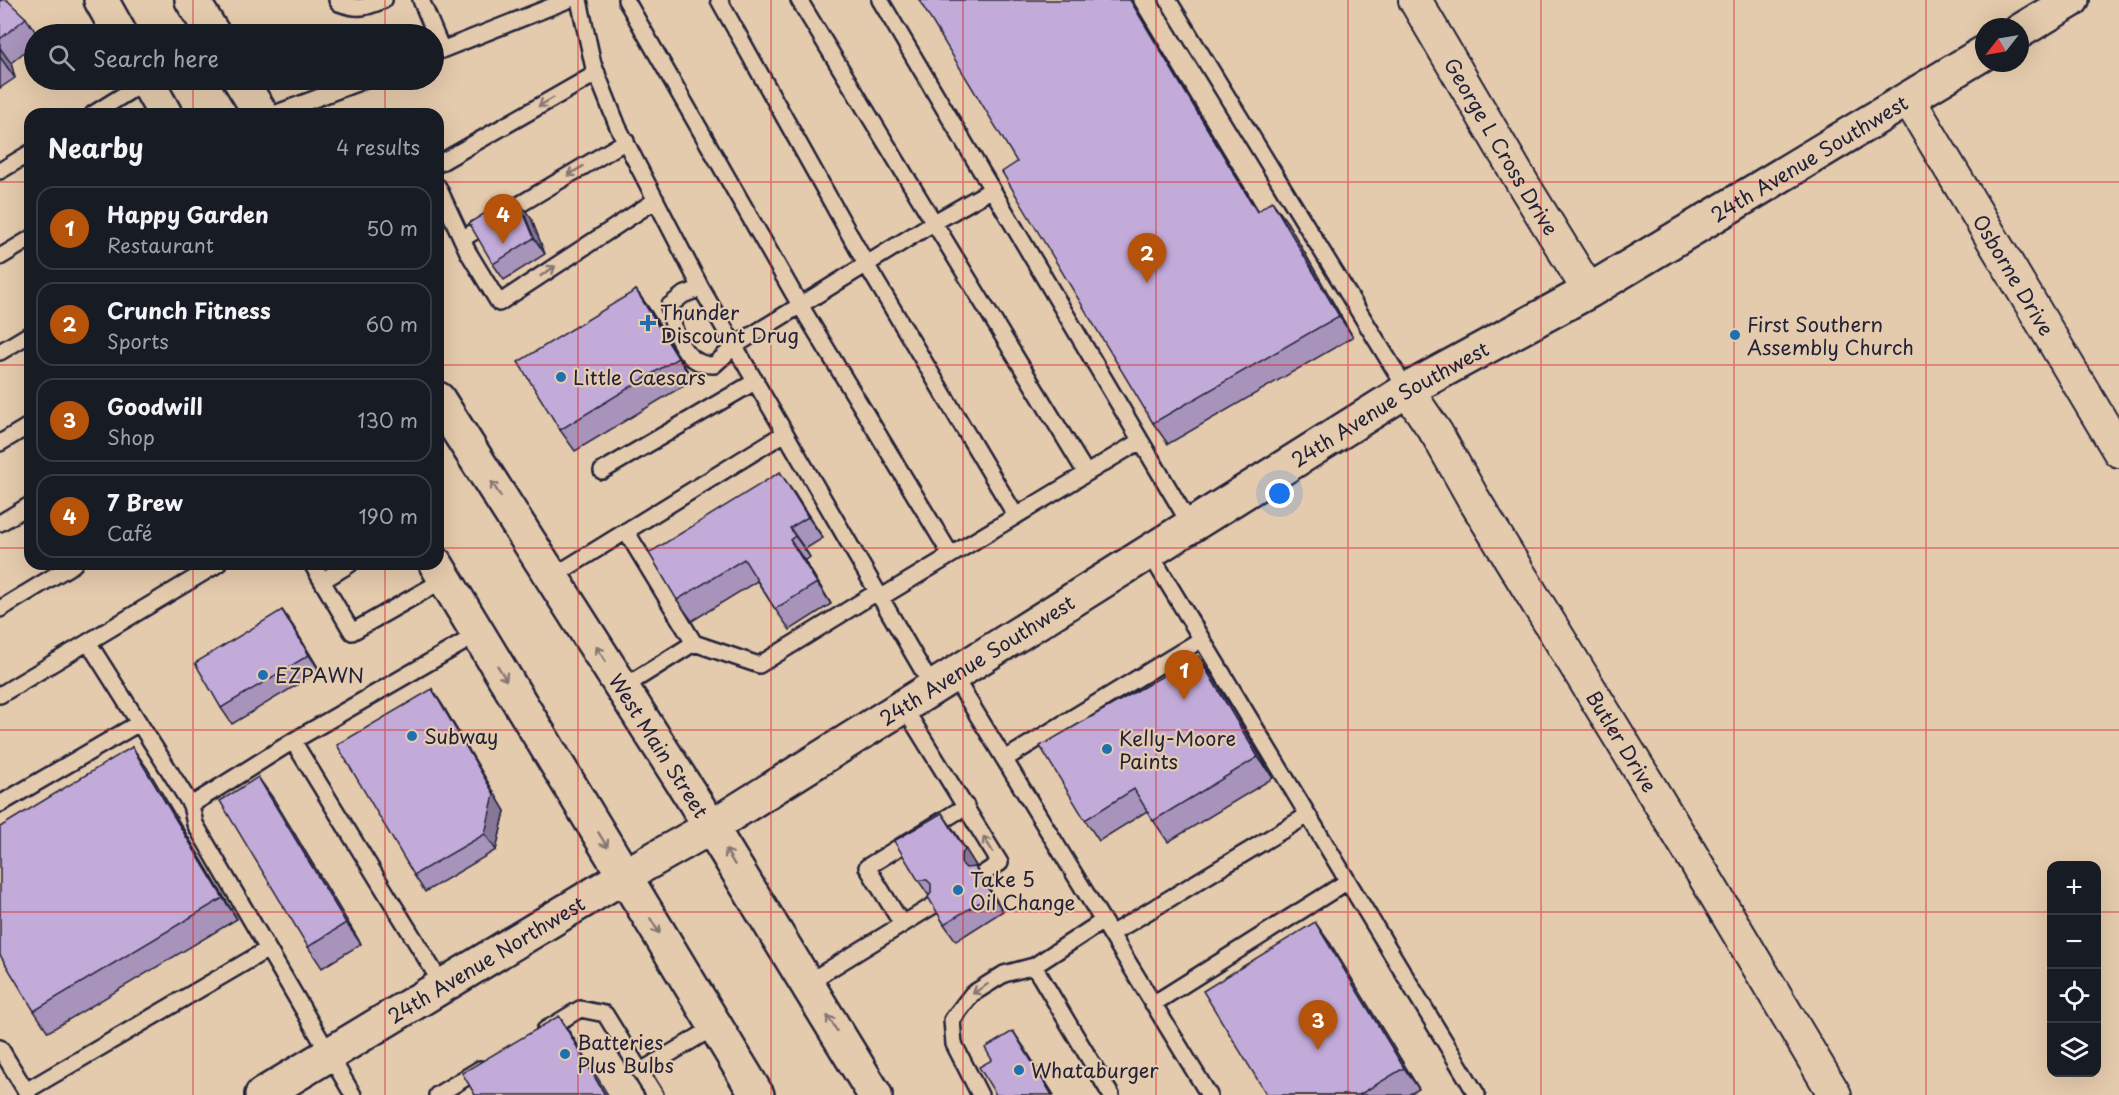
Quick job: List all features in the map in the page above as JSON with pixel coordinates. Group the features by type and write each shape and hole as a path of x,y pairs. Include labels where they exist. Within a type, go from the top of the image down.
{"main road":[{"path":"101,0 114,24"},
{"path":"192,0 207,24"},
{"path":"2029,26 2072,0"},
{"name":"24th Avenue Southwest","path":"711,827 1407,390 1589,291 1975,58"},
{"path":"152,90 162,108"},
{"path":"246,90 257,108"},
{"name":"West Main Street","path":"444,408 711,827 875,1095"},
{"path":"441,572 758,1095"},
{"name":"24th Avenue Northwest","path":"262,1095 624,876 711,827"}],"street":[{"name":"George L Cross Drive","path":"1415,0 1589,291"},
{"name":"Osborne Drive","path":"1908,98 2119,451"},
{"name":"Butler Drive","path":"1407,390 1437,434 1473,498 1691,854 1835,1095"}],"lane":[{"path":"337,0 350,7 364,8 384,0"},
{"path":"421,0 429,24"},
{"path":"444,49 568,0"},
{"path":"579,0 597,73 613,116 701,288 879,595 943,682 1005,759 1209,1095"},
{"path":"626,0 800,305 951,555"},
{"path":"719,0 866,264 1016,516"},
{"path":"799,0 1086,473"},
{"path":"880,0 1191,526"},
{"path":"1168,0 1407,390"},
{"path":"444,161 597,73"},
{"path":"102,108 130,90"},
{"path":"289,108 338,90"},
{"path":"462,239 626,141"},
{"path":"0,171 24,157"},
{"path":"701,288 683,295 669,306 673,329 687,354 703,366 714,365 736,345 933,223 992,190"},
{"path":"444,200 462,239 499,303 656,200"},
{"path":"0,257 24,243"},
{"path":"0,352 24,338"},
{"path":"602,471 756,381"},
{"path":"0,443 24,429"},
{"path":"552,577 786,433"},
{"path":"627,531 694,643 759,665 951,555 1140,441"},
{"path":"0,523 24,509"},
{"path":"1149,552 1477,1095"},
{"path":"0,609 64,570"},
{"path":"0,695 208,570"},
{"path":"315,570 352,632 441,572"},
{"path":"321,581 340,570"},
{"path":"191,805 293,741 478,633"},
{"path":"1005,759 1202,639"},
{"path":"88,642 191,805 195,824 353,1095"},
{"path":"622,687 694,643"},
{"path":"903,706 933,758 966,806 1000,863 981,874"},
{"path":"0,804 139,723"},
{"path":"293,741 443,986"},
{"path":"902,924 867,867 966,806"},
{"path":"980,1095 954,1044 952,1020 972,994 1004,974 1034,966 1107,928 1308,815"},
{"path":"1153,1004 1348,881"},
{"path":"807,983 934,904"},
{"path":"0,1048 27,1093 268,949"},
{"path":"1034,966 1111,1095"},
{"path":"529,1040 580,1009 605,1014 655,1095"},
{"path":"641,1071 716,1026"},
{"path":"436,1095 488,1064"}],"building":[{"path":"0,0 7,0 26,18 0,39"},
{"path":"919,0 1130,0 1257,212 1272,201 1339,316 1153,423 1002,172 1017,162"},
{"path":"519,202 534,238 493,264 469,223 500,204 505,212"},
{"path":"636,290 678,358 560,430 518,362"},
{"path":"780,472 808,517 790,528 795,536 790,540 817,583 775,609 744,559 677,600 649,553"},
{"name":"EZPAWN","path":"282,610 309,655 221,708 195,663"},
{"path":"1198,656 1258,757 1153,821 1134,789 1085,820 1040,746"},
{"path":"432,689 494,794 485,834 414,875 337,745"},
{"path":"132,747 223,898 34,1011 0,955 0,827"},
{"path":"258,777 346,923 308,947 220,801"},
{"name":"Take 5 Oil Change","path":"942,813 965,850 961,855 961,863 966,868 975,867 992,895 944,924 928,897 931,893 931,884 927,880 918,880 894,841"},
{"path":"1315,922 1404,1068 1359,1095 1267,1095 1203,991"},
{"path":"559,1016 605,1095 475,1095 462,1073"},
{"name":"Whataburger","path":"1013,1031 1052,1095 996,1095 979,1067 992,1060 985,1048"}],"place":[{"name":"7 Brew","path":"503,244"},
{"name":"Crunch Fitness","path":"1147,283"},
{"name":"Thunder Discount Drug","path":"648,323"},
{"name":"First Southern Assembly Church","path":"1735,335"},
{"name":"Little Caesars","path":"561,377"},
{"name":"EZPAWN","path":"263,675"},
{"name":"Happy Garden","path":"1184,700"},
{"name":"Subway","path":"412,736"},
{"name":"Kelly-Moore Paints","path":"1107,749"},
{"name":"Take 5 Oil Change","path":"958,890"},
{"name":"Goodwill","path":"1318,1050"},
{"name":"Batteries Plus Bulbs","path":"565,1054"},
{"name":"Whataburger","path":"1019,1070"}]}
